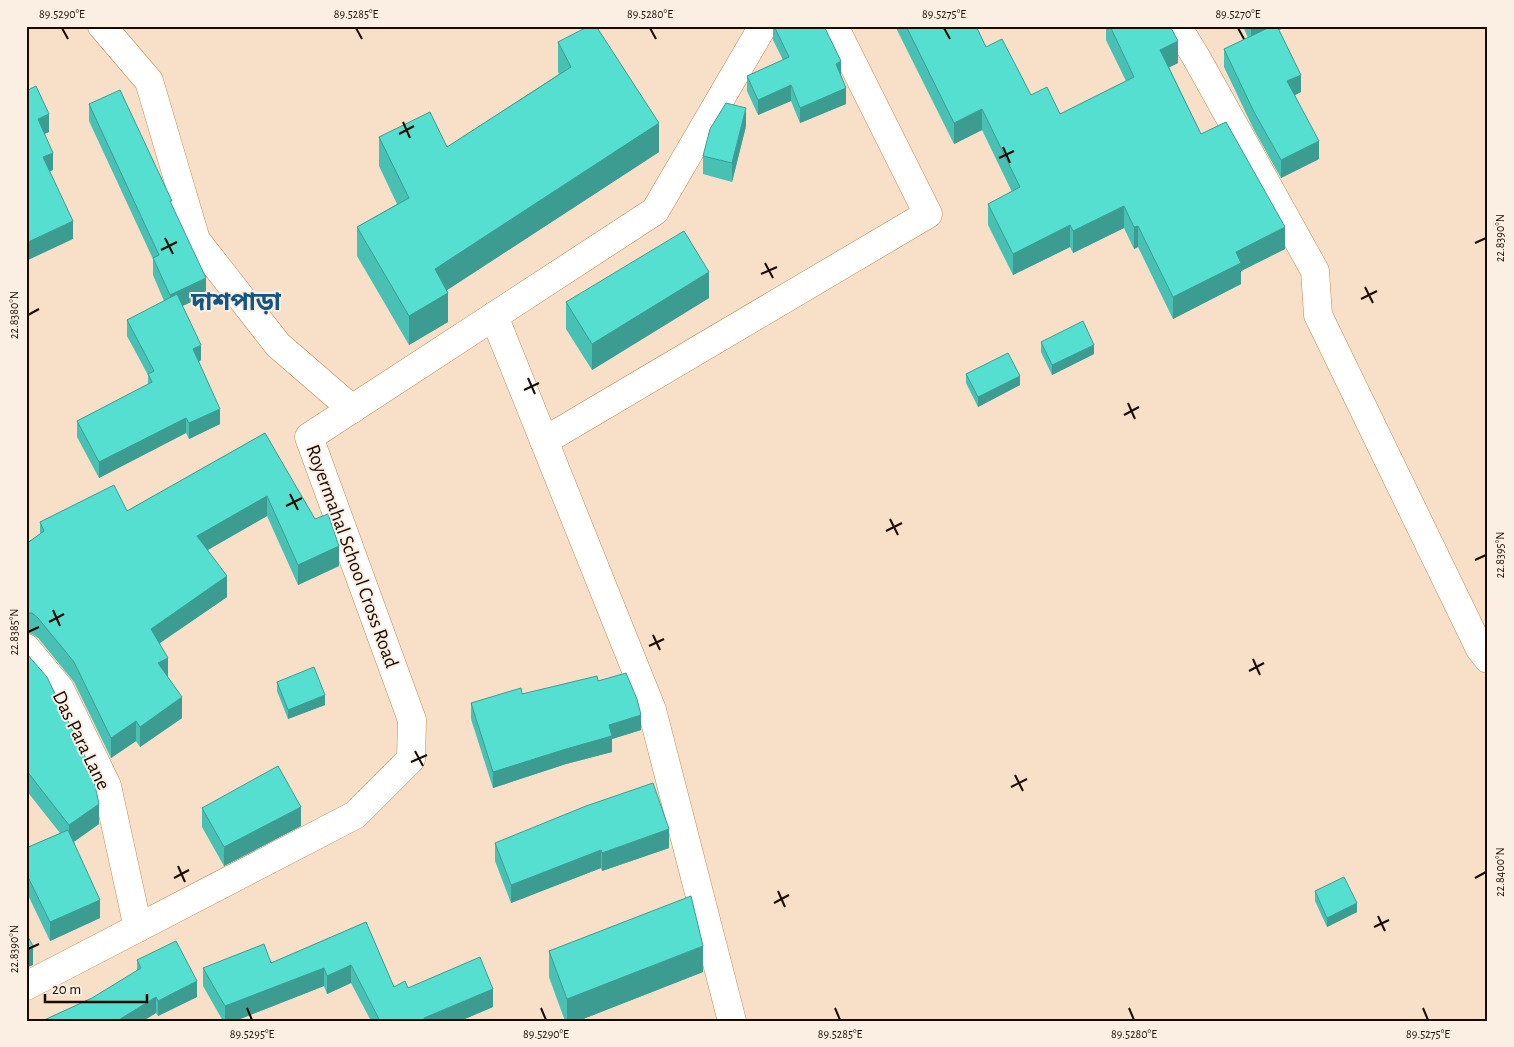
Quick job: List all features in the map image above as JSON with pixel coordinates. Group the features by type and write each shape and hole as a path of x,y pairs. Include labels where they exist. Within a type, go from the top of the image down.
{"street":[{"path":"102,26 149,81 196,240 278,344 352,409"},
{"name":"Royermahal School Cross Road","path":"26,986 355,815 411,759 412,720 308,437 655,211 763,26"},
{"path":"544,441 928,214 834,26"},
{"path":"1176,26 1196,57 1315,272 1318,315 1480,649 1488,659"},
{"path":"494,316 652,710 732,1021"},
{"name":"Das Para Lane","path":"26,648 60,690 107,786 138,928"}],"building":[{"path":"589,26 596,26 659,123 435,269 448,293 409,316 357,227 409,198 379,137 430,112 447,147 571,67 558,42"},
{"path":"774,26 824,26 841,61 836,64 846,88 800,108 791,85 758,100 747,76 789,57"},
{"path":"906,26 976,26 986,47 1002,39 1031,95 1047,87 1060,114 1134,77 1110,26 1170,26 1178,41 1160,50 1201,134 1226,122 1285,227 1236,252 1241,263 1173,297 1138,226 1134,227 1124,206 1073,231 1070,225 1013,254 988,204 1020,187 982,109 954,123"},
{"path":"1272,26 1277,26 1301,75 1287,81 1319,141 1281,160 1254,112 1224,49"},
{"path":"36,86 49,114 38,119 53,153 43,157 73,221 26,243 26,91"},
{"path":"120,90 206,278 170,295 153,258 159,255 89,104"},
{"path":"726,103 746,108 732,163 703,156 710,129"},
{"path":"684,231 709,272 592,344 566,302"},
{"path":"177,294 201,345 193,349 220,409 189,423 186,418 99,462 77,421 152,382 148,374 154,371 127,320"},
{"path":"1083,321 1094,345 1052,365 1041,342"},
{"path":"1008,353 1020,376 978,397 966,374"},
{"path":"265,433 315,519 328,514 339,546 298,565 267,496 197,536 227,576 151,629 168,658 158,663 182,697 140,727 136,721 111,738 74,662 38,618 32,613 26,613 26,544 44,531 40,522 114,485 127,511"},
{"path":"26,653 47,677 92,771 99,804 69,825 26,770"},
{"path":"314,667 325,695 288,710 277,682"},
{"path":"626,673 637,699 641,715 609,725 612,736 493,772 471,703 521,688 522,694 597,676 598,681"},
{"path":"278,766 301,807 224,847 202,808"},
{"path":"653,783 669,829 602,853 601,850 511,885 495,843 586,806"},
{"path":"68,830 100,900 50,922 26,873 26,848"},
{"path":"1344,877 1357,903 1327,918 1315,891"},
{"path":"691,896 703,946 567,999 549,951"},
{"path":"366,922 394,987 405,981 408,988 480,957 493,989 424,1018 425,1021 380,1021 351,965 327,976 324,968 225,1006 203,968 264,944 271,963"},
{"path":"26,933 33,946 26,950"},
{"path":"176,941 197,981 158,1001 156,997 117,1021 42,1021 92,998 141,968 137,960"}],"district":[{"name":"দাশপাড়া","path":"236,301"}]}
